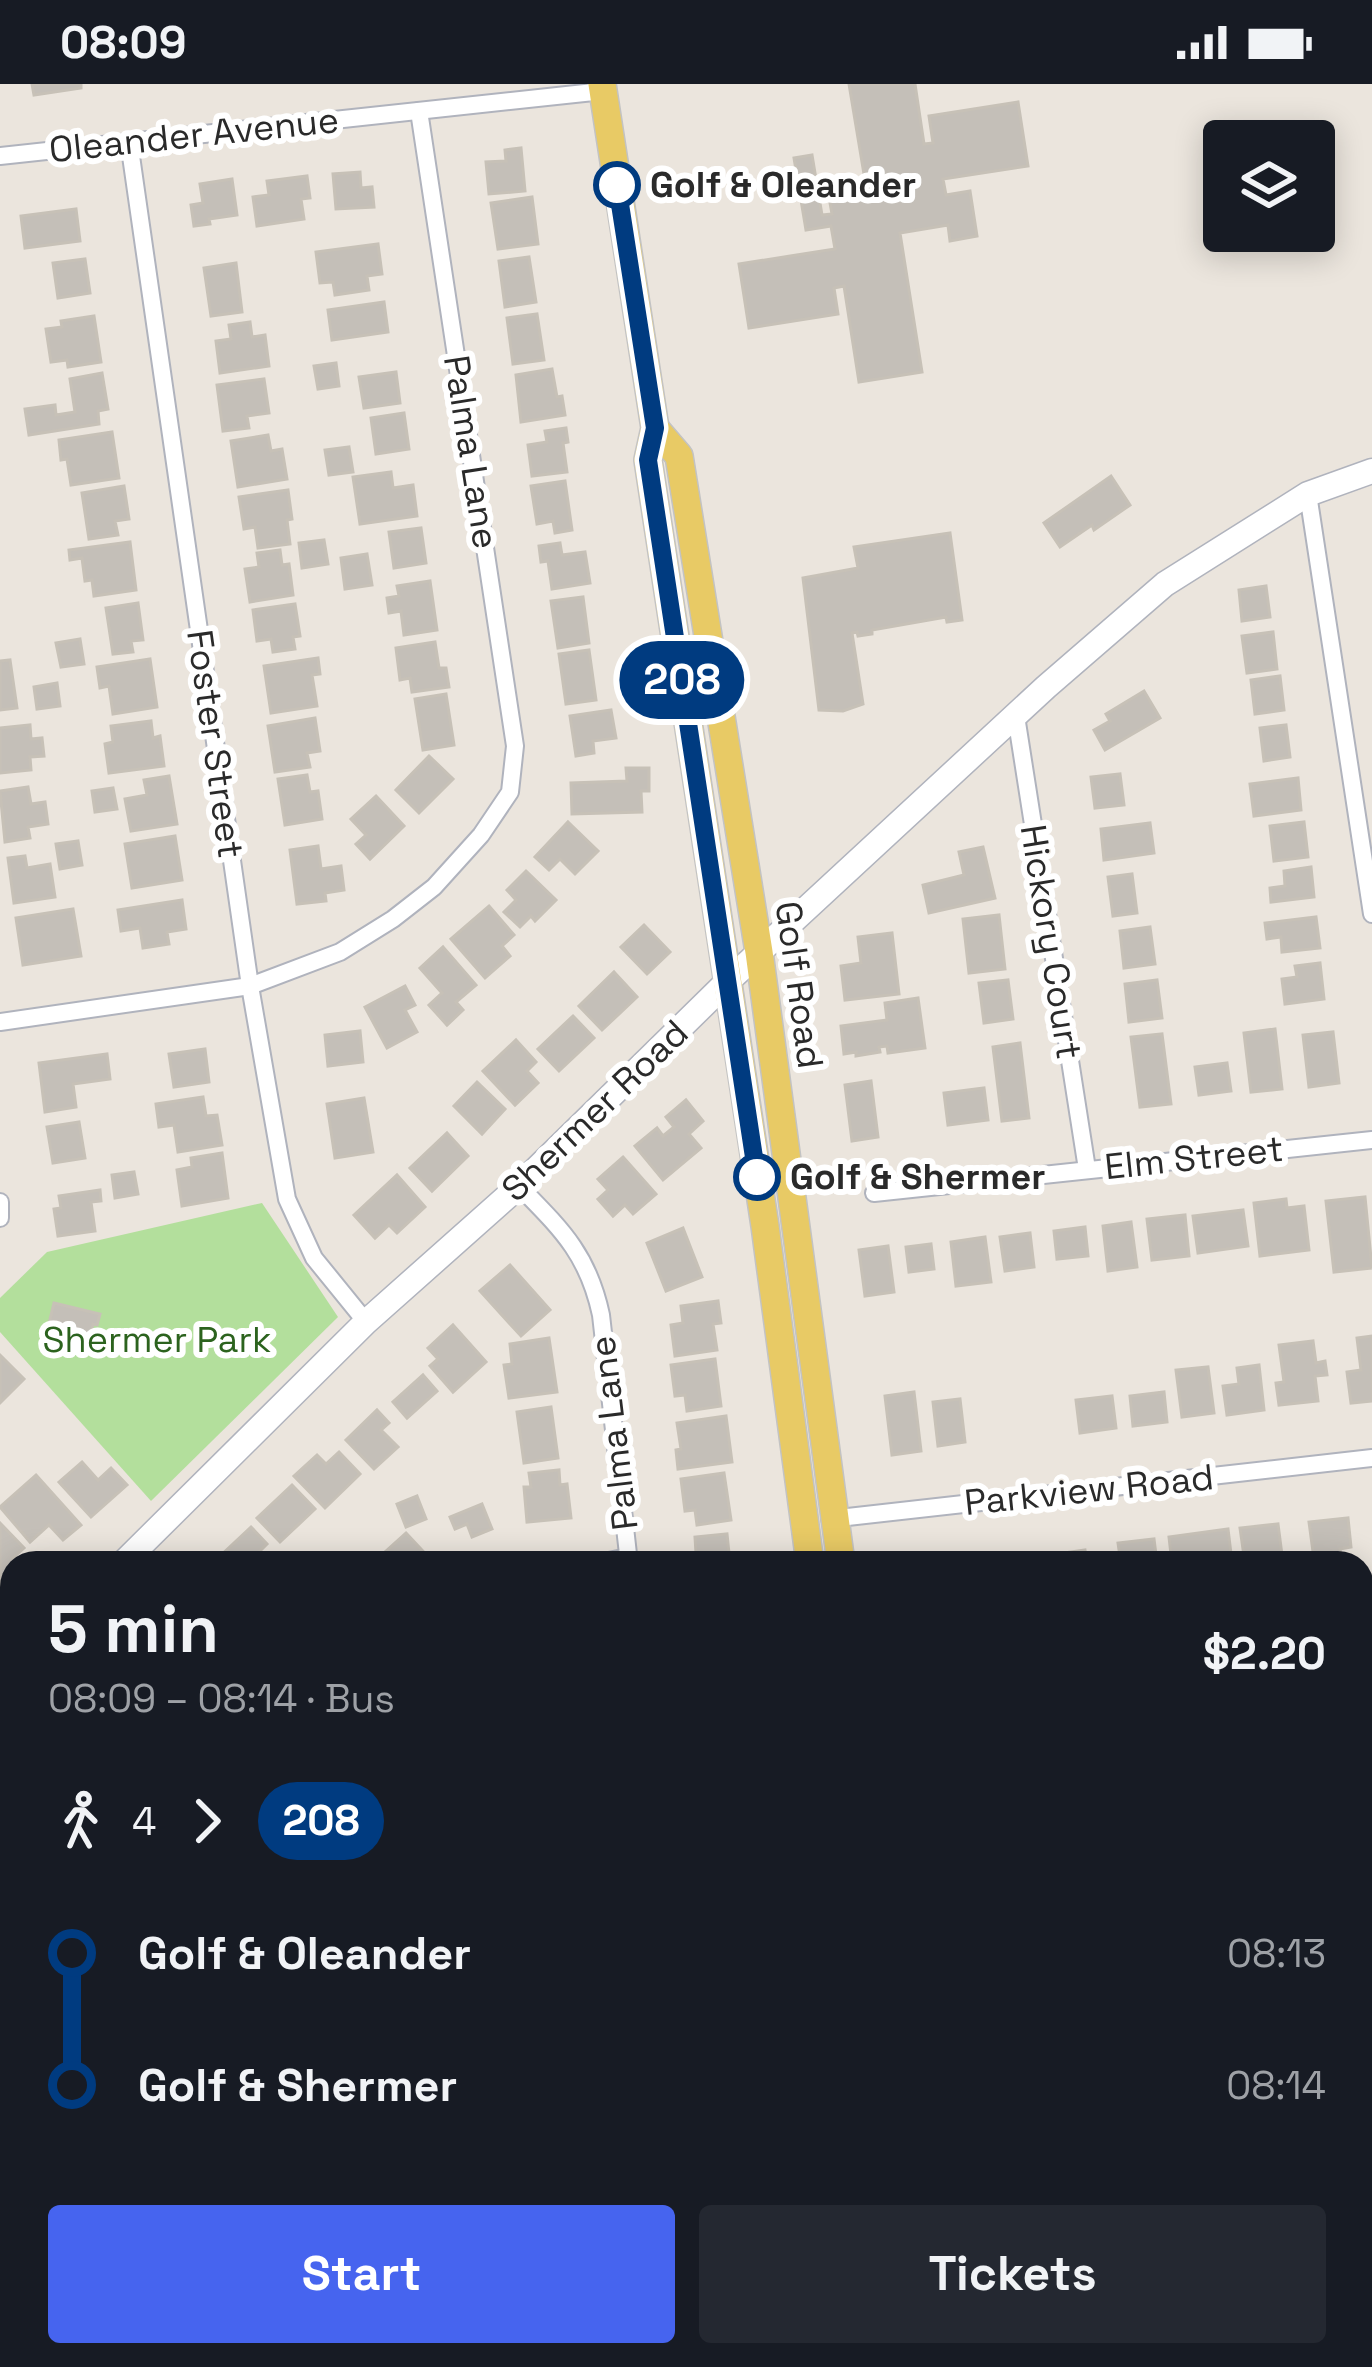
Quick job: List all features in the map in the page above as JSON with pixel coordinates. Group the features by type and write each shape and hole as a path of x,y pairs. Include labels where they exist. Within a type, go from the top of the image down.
{"main road":[{"name":"Golf Road","path":"602,88 655,428 648,460 765,1226 809,1551"},
{"name":"Golf Road","path":"655,428 679,456 759,952 839,1551"},
{"name":"Shermer Road","path":"135,1551 366,1322 519,1186 727,982 1165,584 1308,494 1372,471"}],"street":[{"name":"Oleander Avenue","path":"0,157 602,88"},
{"name":"Palma Lane","path":"250,986 340,952 393,920 434,887 481,835 510,793 515,746 419,111"},
{"name":"Foster Street","path":"129,142 250,986 287,1199 314,1258 366,1322"},
{"path":"1308,494 1365,820 1372,914"},
{"name":"Hickory Court","path":"1016,716 1087,1168"},
{"path":"0,1022 250,986"},
{"name":"Elm Street","path":"874,1193 1372,1140"},
{"name":"Palma Lane","path":"519,1186 581,1256 595,1285 628,1551"},
{"path":"0,1202 0,1218"},
{"name":"Parkview Road","path":"805,1521 1372,1458"}],"green space":[{"name":"Shermer Park","path":"262,1203 338,1317 151,1501 0,1332 0,1298 47,1252"}],"building":[{"path":"32,84 81,84 81,88 34,95"},
{"path":"849,84 915,84 924,144 933,143 929,116 1018,102 1028,166 943,179 946,195 970,191 977,236 950,241 948,225 900,233 922,372 859,382 844,286 834,288 838,314 749,328 739,264 835,249 831,226 806,230 794,158 812,155 822,215 832,214 827,186 865,180"},
{"path":"521,148 525,191 489,194 486,162 506,161 505,150"},
{"path":"360,172 361,188 372,187 374,207 336,209 333,174"},
{"path":"307,176 310,198 301,199 304,219 257,226 253,197 269,195 267,181"},
{"path":"232,179 237,215 194,226 191,205 203,203 200,184"},
{"path":"532,197 538,244 498,249 491,203"},
{"path":"76,209 80,241 25,248 21,216"},
{"path":"378,244 382,274 367,276 369,290 335,295 333,282 320,283 316,252"},
{"path":"529,257 536,302 505,307 499,261"},
{"path":"85,259 90,293 58,298 53,263"},
{"path":"236,263 242,312 211,316 204,268"},
{"path":"384,302 388,332 332,340 328,310"},
{"path":"537,314 544,360 513,364 507,318"},
{"path":"94,316 101,362 68,367 67,360 51,362 46,329 62,327 61,321"},
{"path":"250,322 252,337 265,335 269,366 220,373 216,341 231,339 229,325"},
{"path":"336,363 339,386 318,389 314,366"},
{"path":"552,369 565,415 521,422 516,375"},
{"path":"396,372 400,403 364,408 359,377"},
{"path":"102,373 108,409 98,411 99,424 29,435 25,409 55,405 56,415 75,412 70,379"},
{"path":"264,379 269,413 247,416 249,428 223,431 217,385"},
{"path":"404,413 409,449 376,454 371,418"},
{"path":"566,428 567,472 532,476 528,445 547,442 545,431"},
{"path":"112,432 119,478 71,485 59,440"},
{"path":"268,435 271,451 282,449 287,479 238,487 231,441"},
{"path":"349,447 353,472 329,475 325,450"},
{"path":"391,472 393,488 413,485 417,516 360,524 353,477"},
{"path":"1111,476 1130,505 1060,547 1044,523"},
{"path":"565,481 572,530 555,533 553,521 537,524 531,486"},
{"path":"124,486 129,519 115,521 118,535 89,539 82,493"},
{"path":"288,490 290,544 258,548 255,527 244,529 239,497"},
{"path":"421,528 426,563 394,568 389,532"},
{"path":"950,533 962,620 947,622 946,617 872,630 872,634 852,633 863,704 843,711 819,710 803,578 858,568 854,547"},
{"path":"324,540 328,564 302,568 299,543"},
{"path":"130,542 136,590 94,596 92,580 85,581 82,558 70,560 69,550"},
{"path":"560,543 562,555 585,552 590,583 552,589 548,561 541,562 539,546"},
{"path":"280,550 282,565 289,564 293,595 250,602 245,569 259,567 257,553"},
{"path":"367,554 372,585 345,589 341,558"},
{"path":"430,581 437,630 404,635 401,611 389,613 387,598 399,596 397,586"},
{"path":"1266,586 1270,617 1242,621 1239,590"},
{"path":"583,597 589,643 558,648 551,601"},
{"path":"138,603 143,640 131,641 133,652 113,654 106,608"},
{"path":"295,604 300,636 293,637 295,649 273,652 271,639 257,641 253,610"},
{"path":"1273,632 1277,669 1247,673 1242,636"},
{"path":"80,639 84,664 61,667 56,643"},
{"path":"435,642 439,668 446,668 449,687 412,692 410,678 400,680 396,648"},
{"path":"589,650 596,700 566,704 559,654"},
{"path":"318,658 320,674 312,675 317,706 271,713 264,666"},
{"path":"150,659 157,707 113,714 109,686 100,688 97,667"},
{"path":"10,660 17,708 0,710 0,661"},
{"path":"1280,676 1284,710 1255,714 1251,680"},
{"path":"57,683 60,706 37,709 34,687"},
{"path":"1144,691 1160,718 1105,750 1094,730 1110,721 1106,714"},
{"path":"446,694 454,745 423,750 415,699"},
{"path":"611,710 616,738 593,741 594,753 576,756 570,716"},
{"path":"315,718 320,751 307,753 310,767 275,772 268,726"},
{"path":"151,721 153,738 160,736 164,766 109,773 105,744 113,742 111,726"},
{"path":"30,725 31,739 42,738 44,756 30,757 31,770 0,773 0,728"},
{"path":"1286,725 1290,757 1264,761 1260,728"},
{"path":"429,756 453,779 419,813 396,790"},
{"path":"626,768 649,768 649,791 641,791 642,812 572,814 571,783 627,781"},
{"path":"1120,774 1124,805 1095,808 1091,777"},
{"path":"307,775 310,792 318,791 322,819 285,825 278,779"},
{"path":"169,776 177,824 131,831 125,799 147,795 144,780"},
{"path":"1298,778 1301,810 1254,816 1250,784"},
{"path":"28,787 31,804 45,802 48,824 28,827 30,838 5,842 0,791"},
{"path":"113,788 117,809 95,812 92,791"},
{"path":"376,796 404,826 370,859 356,844 366,835 351,819"},
{"path":"568,822 598,851 575,874 560,859 549,870 535,857"},
{"path":"1304,822 1308,857 1274,861 1270,826"},
{"path":"1150,823 1154,853 1104,860 1101,829"},
{"path":"175,836 182,880 132,888 125,844"},
{"path":"78,841 82,865 60,869 56,844"},
{"path":"318,846 321,869 341,866 344,890 325,893 326,901 297,904 290,850"},
{"path":"983,847 995,898 929,913 923,885 964,875 959,852"},
{"path":"25,856 27,868 50,864 55,897 14,903 8,858"},
{"path":"1311,867 1314,897 1271,902 1270,888 1285,886 1284,871"},
{"path":"526,871 556,900 535,921 531,916 520,927 504,912 516,900 507,890"},
{"path":"1132,874 1137,913 1113,916 1108,877"},
{"path":"182,900 186,929 167,932 169,944 143,948 140,928 121,931 118,910"},
{"path":"489,906 514,935 502,946 510,956 485,978 451,939"},
{"path":"73,909 81,956 23,965 16,918"},
{"path":"999,915 1005,969 969,973 963,919"},
{"path":"1316,917 1320,948 1282,952 1281,937 1267,939 1265,923"},
{"path":"644,925 670,952 647,974 621,947"},
{"path":"1150,927 1155,964 1124,968 1120,931"},
{"path":"892,933 899,994 845,1000 841,966 861,963 858,937"},
{"path":"443,947 476,985 456,1002 463,1010 447,1025 429,1005 442,993 420,968"},
{"path":"1320,963 1324,999 1285,1004 1282,979 1297,977 1295,966"},
{"path":"614,972 637,997 602,1030 579,1006"},
{"path":"1008,980 1013,1019 984,1023 979,983"},
{"path":"1157,980 1162,1018 1129,1022 1125,984"},
{"path":"405,986 415,1005 405,1010 417,1032 387,1048 365,1007"},
{"path":"918,998 925,1048 888,1053 887,1046 879,1047 880,1052 844,1054 841,1026 887,1020 885,1003"},
{"path":"573,1016 594,1038 559,1071 538,1049"},
{"path":"1275,1029 1282,1089 1251,1092 1244,1033"},
{"path":"360,1031 363,1062 328,1066 325,1035"},
{"path":"1333,1032 1339,1083 1309,1087 1303,1035"},
{"path":"1162,1034 1171,1104 1140,1107 1131,1037"},
{"path":"516,1040 536,1062 527,1071 538,1083 515,1105 483,1071"},
{"path":"1020,1043 1029,1118 1002,1121 993,1047"},
{"path":"205,1049 209,1082 174,1087 169,1054"},
{"path":"107,1054 110,1079 73,1084 76,1107 45,1112 39,1063"},
{"path":"1227,1063 1231,1091 1199,1095 1195,1067"},
{"path":"871,1081 878,1137 852,1141 845,1085"},
{"path":"477,1082 505,1109 482,1134 454,1106"},
{"path":"984,1088 988,1120 948,1125 944,1093"},
{"path":"203,1097 206,1116 217,1115 222,1145 178,1152 174,1125 159,1127 156,1104"},
{"path":"364,1098 373,1152 335,1158 327,1104"},
{"path":"686,1100 703,1121 689,1134 701,1148 663,1180 635,1146 657,1128 663,1136 674,1127 666,1117"},
{"path":"79,1122 85,1158 53,1163 47,1127"},
{"path":"447,1133 468,1156 432,1191 410,1168"},
{"path":"222,1153 228,1198 182,1206 177,1170 192,1167 191,1158"},
{"path":"623,1157 656,1194 633,1214 625,1205 613,1216 598,1199 608,1190 598,1179"},
{"path":"134,1172 138,1194 115,1198 112,1175"},
{"path":"397,1175 425,1207 397,1233 389,1225 375,1238 354,1215"},
{"path":"100,1190 101,1201 91,1202 95,1231 58,1236 54,1209 61,1208 59,1196"},
{"path":"1365,1197 1372,1268 1334,1272 1326,1201"},
{"path":"1286,1199 1287,1208 1304,1206 1309,1250 1260,1256 1254,1203"},
{"path":"1243,1210 1248,1246 1198,1253 1193,1216"},
{"path":"1185,1215 1189,1256 1152,1260 1147,1219"},
{"path":"1131,1222 1137,1267 1108,1271 1103,1226"},
{"path":"1085,1227 1088,1256 1057,1259 1054,1231"},
{"path":"683,1228 702,1277 666,1291 647,1243"},
{"path":"1030,1233 1034,1267 1005,1271 1000,1237"},
{"path":"985,1237 991,1282 956,1286 951,1242"},
{"path":"931,1244 934,1269 909,1272 906,1247"},
{"path":"888,1246 894,1292 865,1296 859,1250"},
{"path":"510,1265 550,1310 521,1336 480,1291"},
{"path":"718,1301 721,1323 713,1324 717,1350 675,1356 671,1325 683,1323 681,1306"},
{"path":"54,1303 100,1314 88,1346 46,1336"},
{"path":"453,1325 486,1362 453,1392 430,1366 438,1359 428,1348"},
{"path":"1372,1336 1372,1401 1351,1403 1347,1372 1361,1370 1357,1338"},
{"path":"549,1338 557,1392 509,1398 504,1365 512,1364 510,1344"},
{"path":"1313,1341 1316,1363 1325,1361 1327,1375 1315,1376 1318,1401 1279,1405 1276,1383 1284,1382 1279,1345"},
{"path":"0,1355 24,1379 0,1403"},
{"path":"715,1359 721,1406 687,1411 685,1395 675,1396 671,1365"},
{"path":"1259,1365 1264,1410 1227,1415 1223,1386 1239,1384 1237,1368"},
{"path":"1208,1367 1214,1413 1182,1417 1176,1370"},
{"path":"423,1375 437,1391 407,1418 393,1402"},
{"path":"914,1392 921,1451 892,1455 885,1396"},
{"path":"1164,1392 1167,1422 1133,1426 1130,1396"},
{"path":"1112,1396 1116,1428 1080,1433 1076,1400"},
{"path":"960,1399 965,1442 938,1446 933,1402"},
{"path":"551,1407 558,1458 524,1463 517,1412"},
{"path":"377,1410 389,1423 381,1430 398,1447 374,1469 346,1440"},
{"path":"726,1416 732,1462 678,1469 677,1423"},
{"path":"339,1452 360,1474 325,1508 294,1476 317,1455 326,1464"},
{"path":"82,1462 98,1480 111,1468 127,1485 91,1517 59,1482"},
{"path":"559,1470 560,1485 567,1484 571,1518 527,1522 524,1487 531,1487 529,1473"},
{"path":"724,1473 731,1520 697,1525 695,1510 685,1511 681,1479"},
{"path":"36,1475 81,1525 63,1540 49,1525 30,1542 0,1507"},
{"path":"292,1485 315,1509 280,1542 257,1518"},
{"path":"417,1496 426,1519 406,1527 397,1504"},
{"path":"482,1504 492,1529 472,1537 467,1524 455,1529 450,1517"},
{"path":"1348,1518 1351,1547 1313,1551 1309,1522"},
{"path":"0,1523 24,1548 0,1551"},
{"path":"1278,1524 1281,1551 1243,1551 1240,1528"},
{"path":"251,1527 267,1544 260,1551 225,1551"},
{"path":"1228,1529 1231,1551 1171,1551 1169,1537"},
{"path":"406,1533 423,1551 386,1551"},
{"path":"727,1534 729,1551 696,1551 695,1537"},
{"path":"1154,1539 1156,1551 1119,1551 1118,1543"}],"bus line":[{"name":"208","path":"617,185 655,428 648,460 757,1177"}],"place":[{"name":"Golf & Oleander","path":"617,185"},
{"name":"Golf & Shermer","path":"757,1177"}]}
